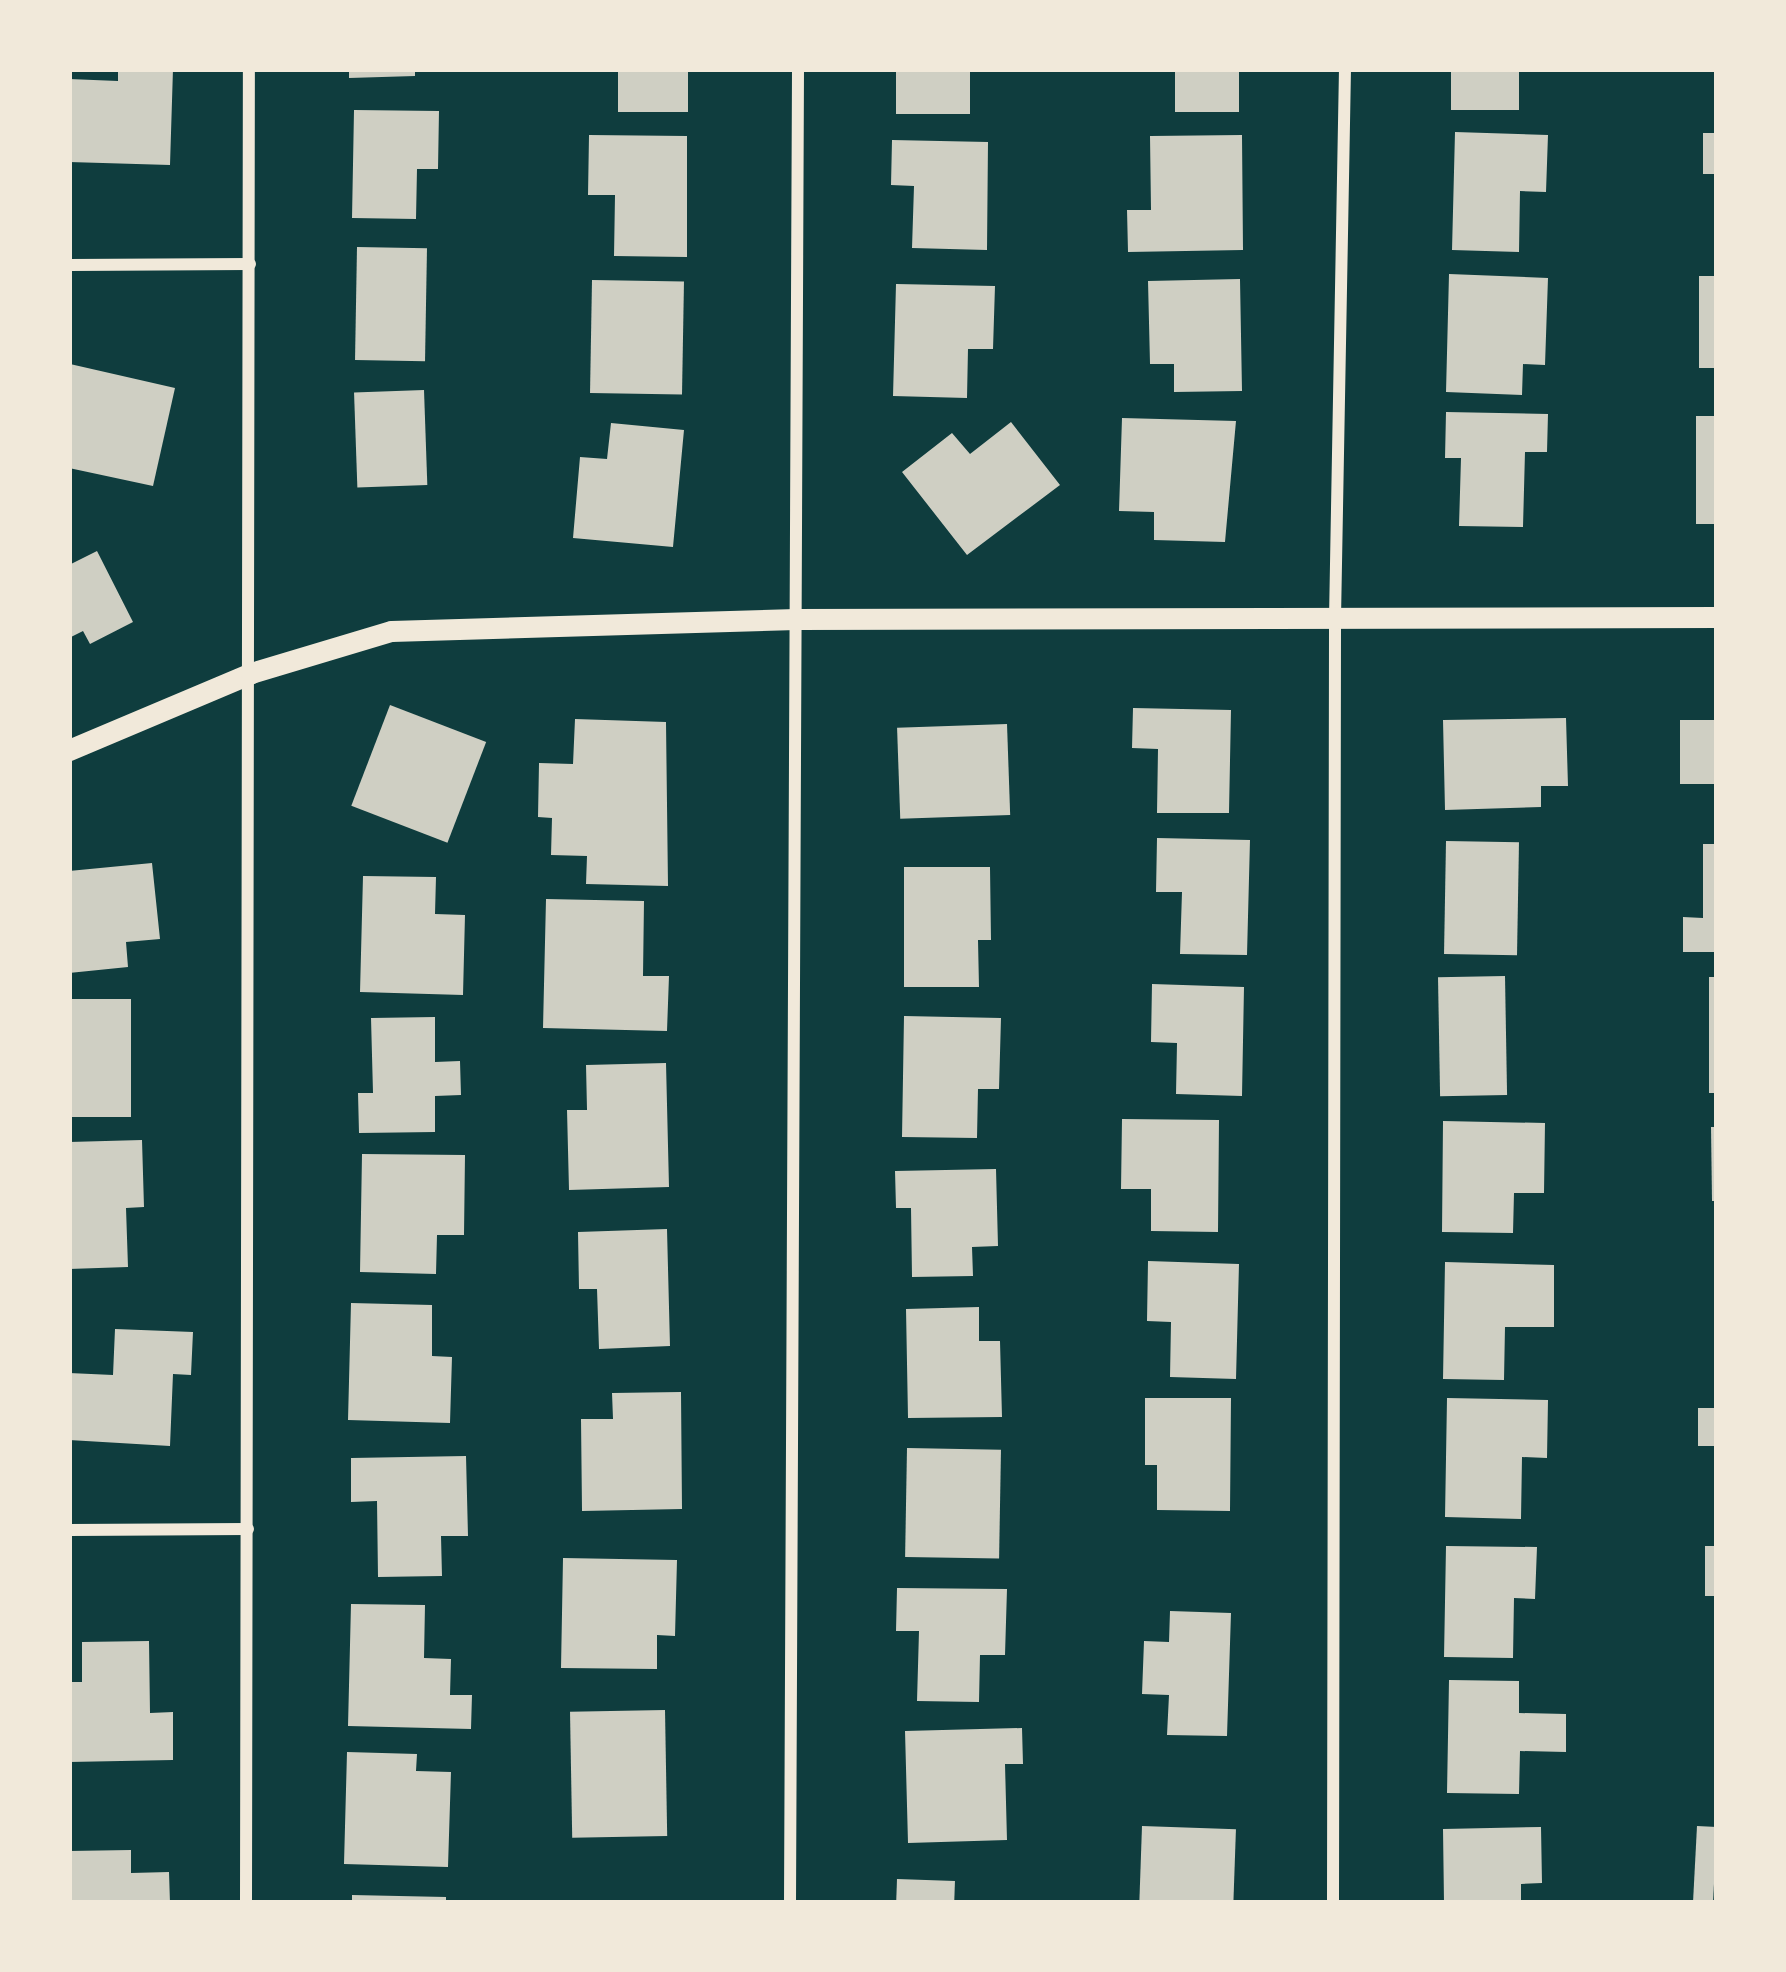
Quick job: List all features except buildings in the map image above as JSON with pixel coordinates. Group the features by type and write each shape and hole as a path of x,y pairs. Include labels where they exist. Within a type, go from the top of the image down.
{"street":[{"path":"246,1903 249,69"},
{"path":"790,1903 798,69"},
{"path":"1333,1903 1335,619 1345,69"},
{"path":"69,265 250,263"},
{"path":"69,750 251,673 391,631 796,619 1717,617"},
{"path":"69,1530 248,1529"}]}
